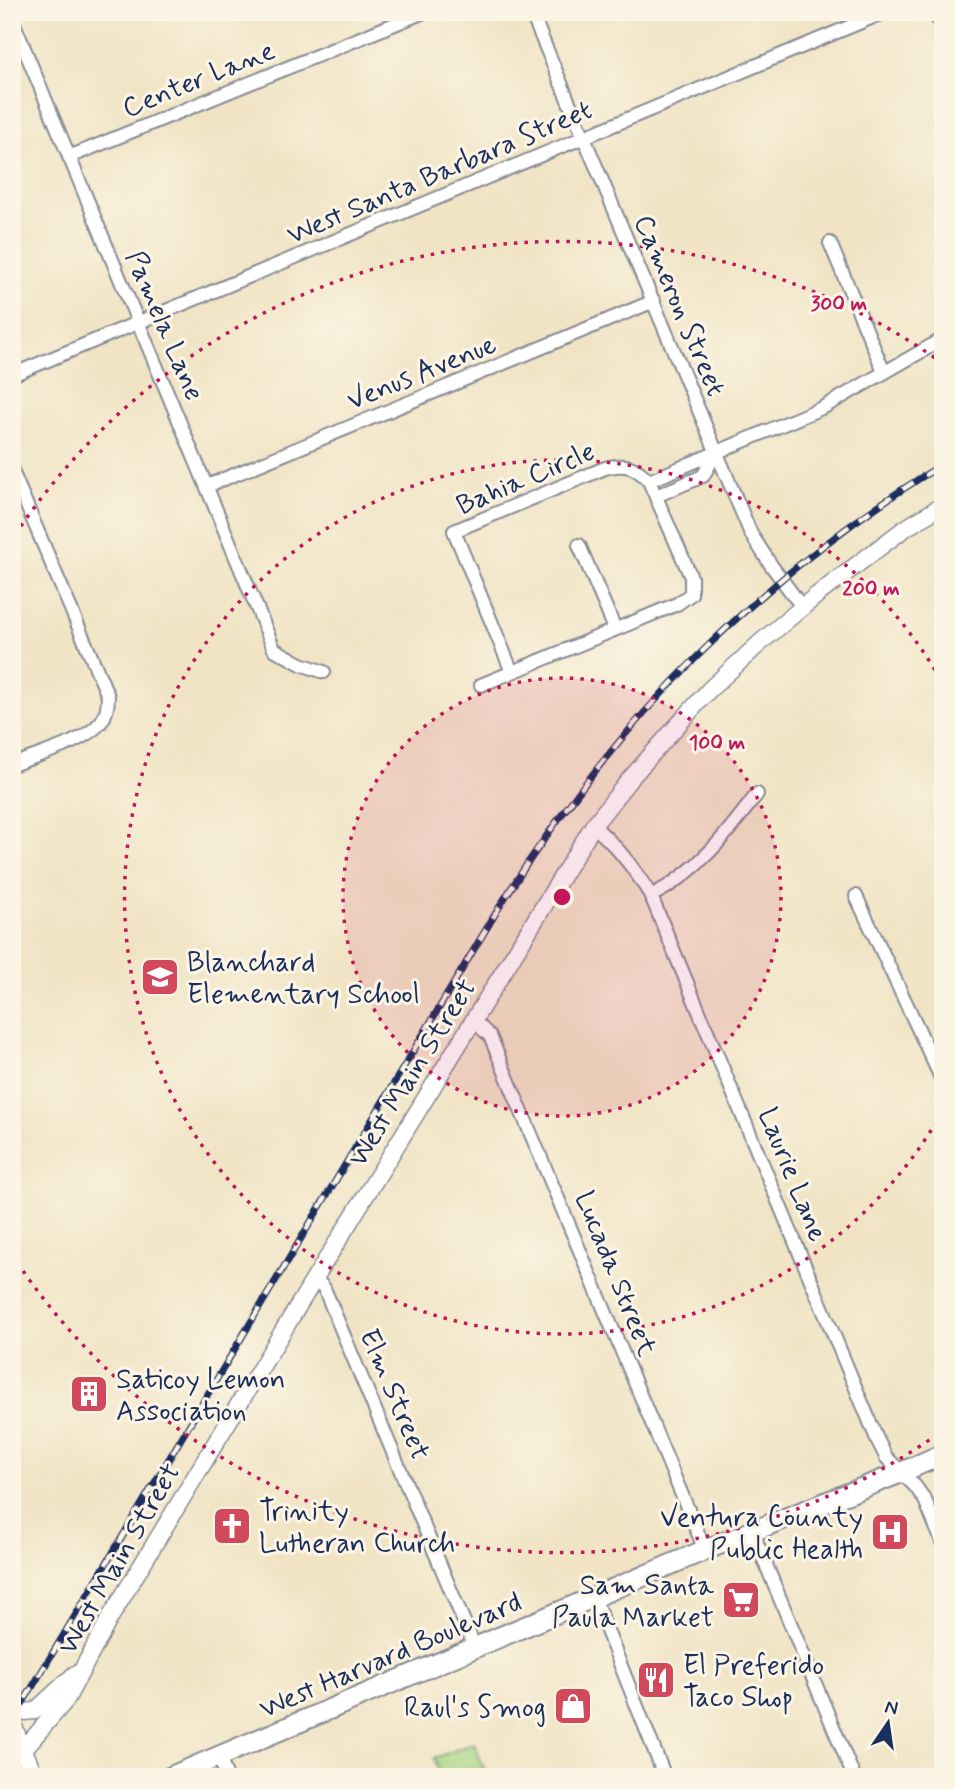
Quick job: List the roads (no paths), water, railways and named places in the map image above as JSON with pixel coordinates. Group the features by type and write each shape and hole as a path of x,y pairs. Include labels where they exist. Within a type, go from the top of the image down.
{"main road":[{"name":"West Harvard Boulevard","path":"170,1777 705,1550 943,1454"},
{"path":"23,1750 34,1777"}],"street":[{"name":"Center Lane","path":"69,157 424,12"},
{"name":"Cameron Street","path":"531,12 751,534 802,607"},
{"name":"West Santa Barbara Street","path":"12,375 885,12"},
{"path":"935,12 943,31"},
{"name":"Pamela Lane","path":"12,19 274,649 301,664 324,672"},
{"path":"830,243 884,372"},
{"name":"Venus Avenue","path":"206,486 654,301"},
{"path":"481,685 677,604 691,594 691,578 649,481 824,407 943,339"},
{"path":"656,496 702,476 716,453"},
{"name":"Bahia Circle","path":"512,672 454,531 605,468 629,466 639,470 649,481"},
{"path":"12,471 106,685 108,696 108,708 103,718 84,736 12,765"},
{"name":"West Main Street","path":"23,1750 66,1700 111,1616 593,826 629,780 709,690 802,607 904,529 943,505"},
{"path":"579,545 615,629"},
{"path":"651,896 668,888 696,866 723,839 757,794"},
{"name":"Laurie Lane","path":"593,826 611,840 651,896 877,1439 886,1457 925,1500 943,1544"},
{"path":"856,896 943,1082"},
{"name":"Lucada Street","path":"474,1021 490,1036 705,1550"},
{"name":"Elm Street","path":"315,1278 324,1287 475,1648"},
{"path":"752,1531 854,1777"},
{"path":"594,1598 665,1777"},
{"path":"12,1713 35,1712 89,1660"},
{"path":"12,1721 23,1750"},
{"path":"219,1757 227,1777"}],"railway":[{"path":"12,1721 503,901 547,836 594,773 644,713 697,657 754,603 814,553 943,464"}],"place":[{"name":"Blanchard Elementary School","path":"160,977"},
{"name":"Saticoy Lemon Association","path":"89,1394"},
{"name":"Trinity Lutheran Church","path":"232,1526"},
{"name":"Ventura County Public Health","path":"890,1532"},
{"name":"Sam Santa Paula Market","path":"741,1600"},
{"name":"El Preferido Taco Shop","path":"656,1680"},
{"name":"Raul's Smog","path":"573,1706"}]}
